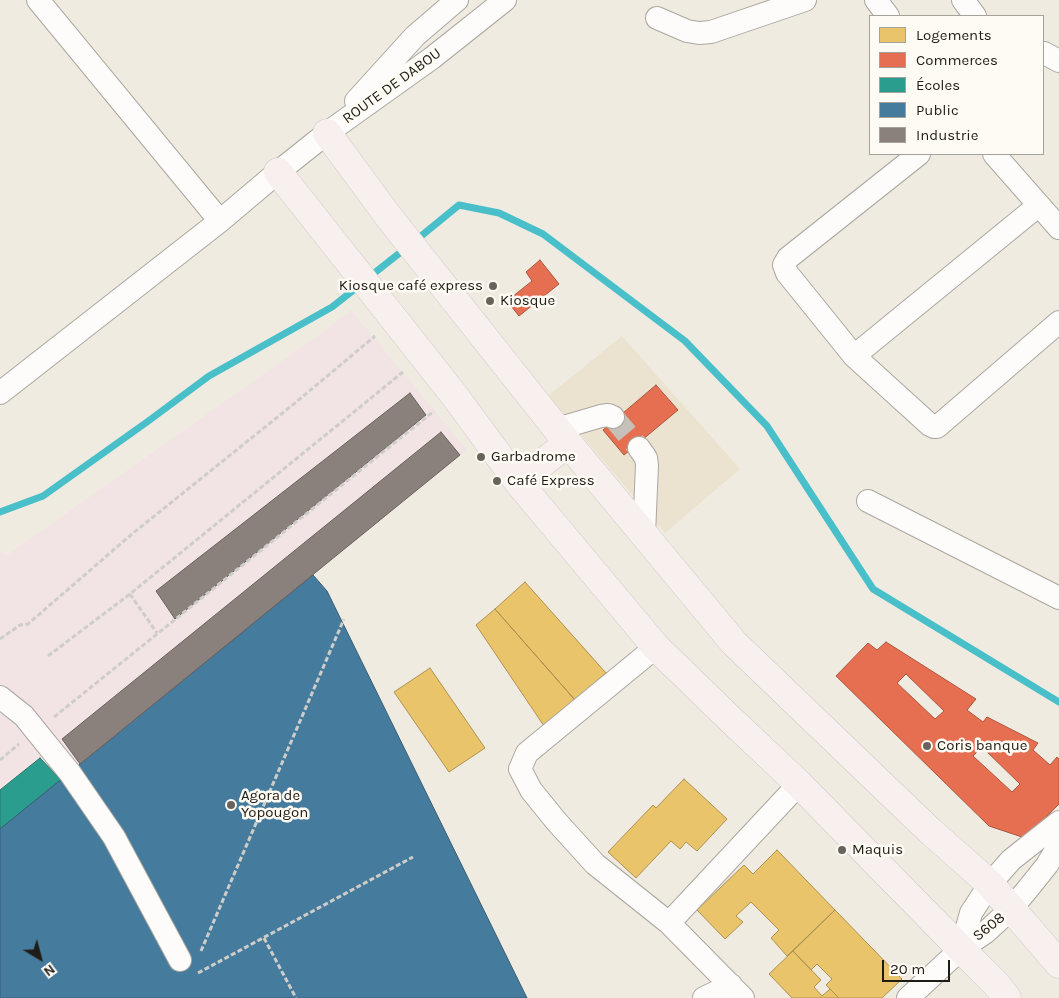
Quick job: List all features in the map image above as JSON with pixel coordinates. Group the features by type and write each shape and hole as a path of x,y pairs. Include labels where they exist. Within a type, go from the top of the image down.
{"main road":[{"path":"327,133 424,262 562,436 734,642 929,830 990,884 1059,964"},
{"path":"278,172 454,394 518,482 656,647 799,784 996,984 1007,998"},
{"path":"518,482 562,436"}],"street":[{"path":"38,0 220,221"},
{"path":"327,133 415,36 457,0"},
{"name":"ROUTE DE DABOU","path":"0,393 220,221 327,133 432,58 505,0"},
{"path":"657,18 687,31 711,32 805,0"},
{"path":"876,0 887,15"},
{"path":"963,0 974,15"},
{"path":"918,155 788,258 784,265 786,273 854,356 930,425 937,427 1059,322"},
{"path":"995,155 1059,228"},
{"path":"854,356 1039,205"},
{"path":"562,436 602,416 608,415 613,417"},
{"path":"639,448 646,458 647,465 644,534"},
{"path":"868,502 1059,598"},
{"path":"656,647 527,753 520,769 537,798 595,864 669,923 737,992"},
{"path":"0,696 24,716 70,773 114,836 189,967"},
{"path":"669,923 799,784"},
{"name":"S608","path":"961,948 971,913 990,884 1011,860 1059,822"},
{"name":"S608","path":"961,948 986,932 1011,909 1047,865 1059,845"},
{"path":"908,998 961,948"},
{"path":"704,998 737,992"}],"path":[{"path":"0,640 20,625 28,624 132,534 395,320"},
{"path":"48,656 130,594 423,356"},
{"path":"0,760 454,394"},
{"path":"130,594 157,633"},
{"path":"201,951 344,619"},
{"path":"189,967 264,938 413,857"},
{"path":"264,938 296,998"}],"shaded area":[{"path":"351,310 467,450 0,829 0,551 6,556 322,333"},
{"path":"622,336 740,469 665,533 548,396"}],"building: Logements":[{"path":"525,582 606,673 575,700 495,609"},
{"path":"325,593 365,674 332,691 292,609"},
{"path":"495,609 575,700 544,726 476,625"},
{"path":"430,668 485,748 449,772 394,692"},
{"path":"365,674 376,696 346,711 335,689"},
{"path":"284,726 359,862 221,938 146,802"},
{"path":"684,779 727,819 697,851 686,842 680,849 671,841 636,878 608,852 653,805 656,808"},
{"path":"777,850 835,910 787,956 771,938 779,930 751,902 736,916 743,922 725,939 697,910 744,865 753,874"},
{"path":"835,910 902,979 882,998 839,998 826,985 832,979 817,964 811,970 793,951"},
{"path":"793,951 821,980 814,987 822,996 830,989 839,998 792,998 769,974"}],"building: Commerces":[{"path":"540,260 559,284 519,316 507,301 532,281 526,272"},
{"path":"656,385 678,410 624,455 603,430"},
{"path":"886,642 976,699 967,710 983,722 987,717 1038,743 1033,750 1050,765 1057,757 1059,759 1059,804 1025,838 989,826 836,676 868,643 877,650","holes":["906,674 944,711 935,719 897,683","982,747 1020,784 1012,792 973,756"]}],"building: Écoles":[{"path":"40,758 61,780 0,829 0,790"}],"building: Public":[{"name":"Agora de Yopougon","path":"313,575 327,591 527,998 0,998 0,829"}],"building: Industrie":[{"path":"410,393 426,415 175,619 156,591"},
{"path":"441,432 460,455 80,764 62,739"}],"waterway":[{"path":"415,241 459,205 499,213 543,234 685,341 767,426 873,589 1059,702"},
{"path":"368,278 406,248"},
{"path":"0,512 43,496 209,376 332,307 360,285"}],"tunnel":[{"path":"613,417 639,448"}],"place":[{"name":"Kiosque café express","path":"493,286"},
{"name":"Kiosque","path":"490,301"},
{"name":"Garbadrome","path":"481,457"},
{"name":"Café Express","path":"497,481"},
{"name":"Coris banque","path":"927,746"},
{"name":"Agora de Yopougon","path":"231,805"},
{"name":"Maquis","path":"842,850"}]}
